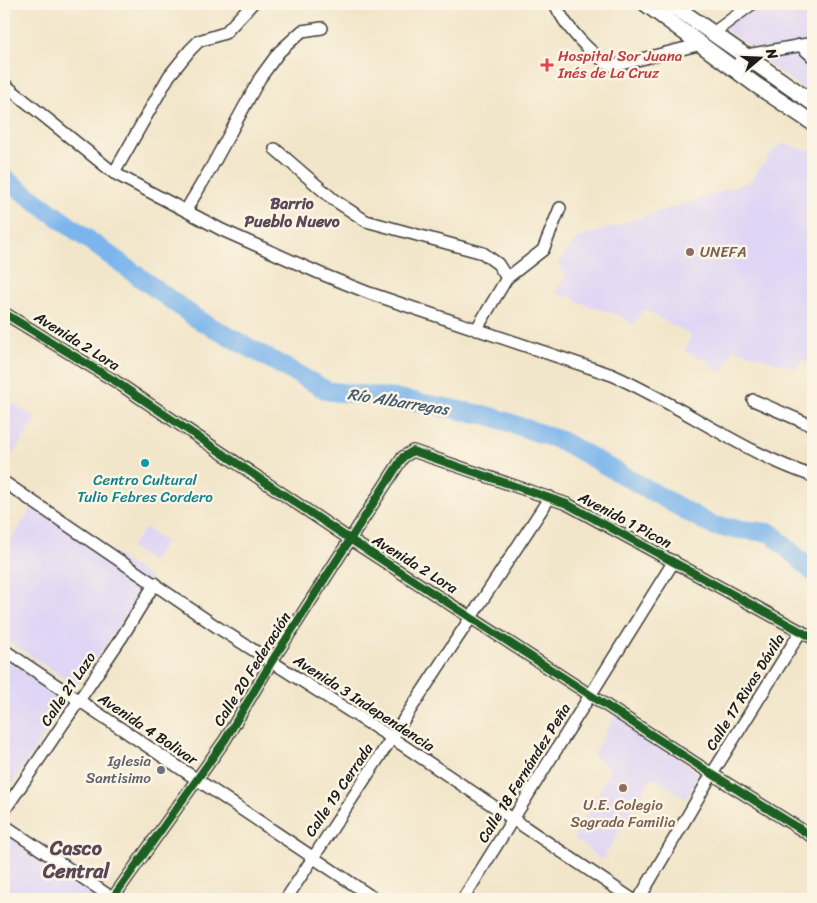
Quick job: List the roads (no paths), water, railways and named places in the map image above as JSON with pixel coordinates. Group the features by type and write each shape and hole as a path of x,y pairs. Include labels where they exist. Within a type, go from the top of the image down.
{"street":[{"path":"114,173 169,76 190,50 199,41 224,33 252,4"},
{"path":"555,4 567,26 604,62 613,66 702,44"},
{"path":"646,4 736,70 809,116"},
{"path":"671,4 747,55 813,103"},
{"path":"713,33 752,4"},
{"path":"186,210 260,78 279,52 302,31 322,28"},
{"path":"736,70 740,61 747,55 813,42"},
{"path":"800,45 813,57"},
{"path":"4,84 114,173 222,230 319,274 627,381 759,454 813,476"},
{"path":"275,149 334,200 366,221 482,253 498,264 507,278"},
{"path":"476,330 507,278 543,250 560,208"},
{"name":"Avenida 2 Lora","path":"4,313 115,381 351,540 473,617 712,774 813,837"},
{"path":"753,400 813,426"},
{"name":"Calle 20 Federación","path":"113,899 225,740 272,661 403,457 413,451"},
{"name":"Avenido 1 Picon","path":"413,451 550,498 674,561 813,638"},
{"name":"Avenida 3 Independencia","path":"4,482 632,899"},
{"name":"Calle 19 Cerrada","path":"286,899 550,498"},
{"name":"Calle 18 Fernández Peña","path":"463,899 674,561"},
{"name":"Calle 21 Lazo","path":"4,811 122,637 155,583"},
{"name":"Calle 17 Rivas Dávila","path":"640,899 712,774 801,631"},
{"name":"Avenida 4 Bolivar","path":"4,650 375,899"},
{"path":"4,824 113,899"}],"waterway":[{"name":"Río Albarregas","path":"4,178 197,319 328,391 401,399 490,416 562,441 713,526 771,533 813,572"}],"place":[{"name":"Hospital Sor Juana Inés de La Cruz","path":"547,65"},
{"name":"UNEFA","path":"690,252"},
{"name":"Centro Cultural Tulio Febres Cordero","path":"145,463"},
{"name":"Iglesia Santisimo","path":"161,770"},
{"name":"U.E. Colegio Sagrada Familia","path":"623,788"}],"district":[{"name":"Barrio Pueblo Nuevo","path":"292,212"},
{"name":"Casco Central","path":"76,860"}]}
